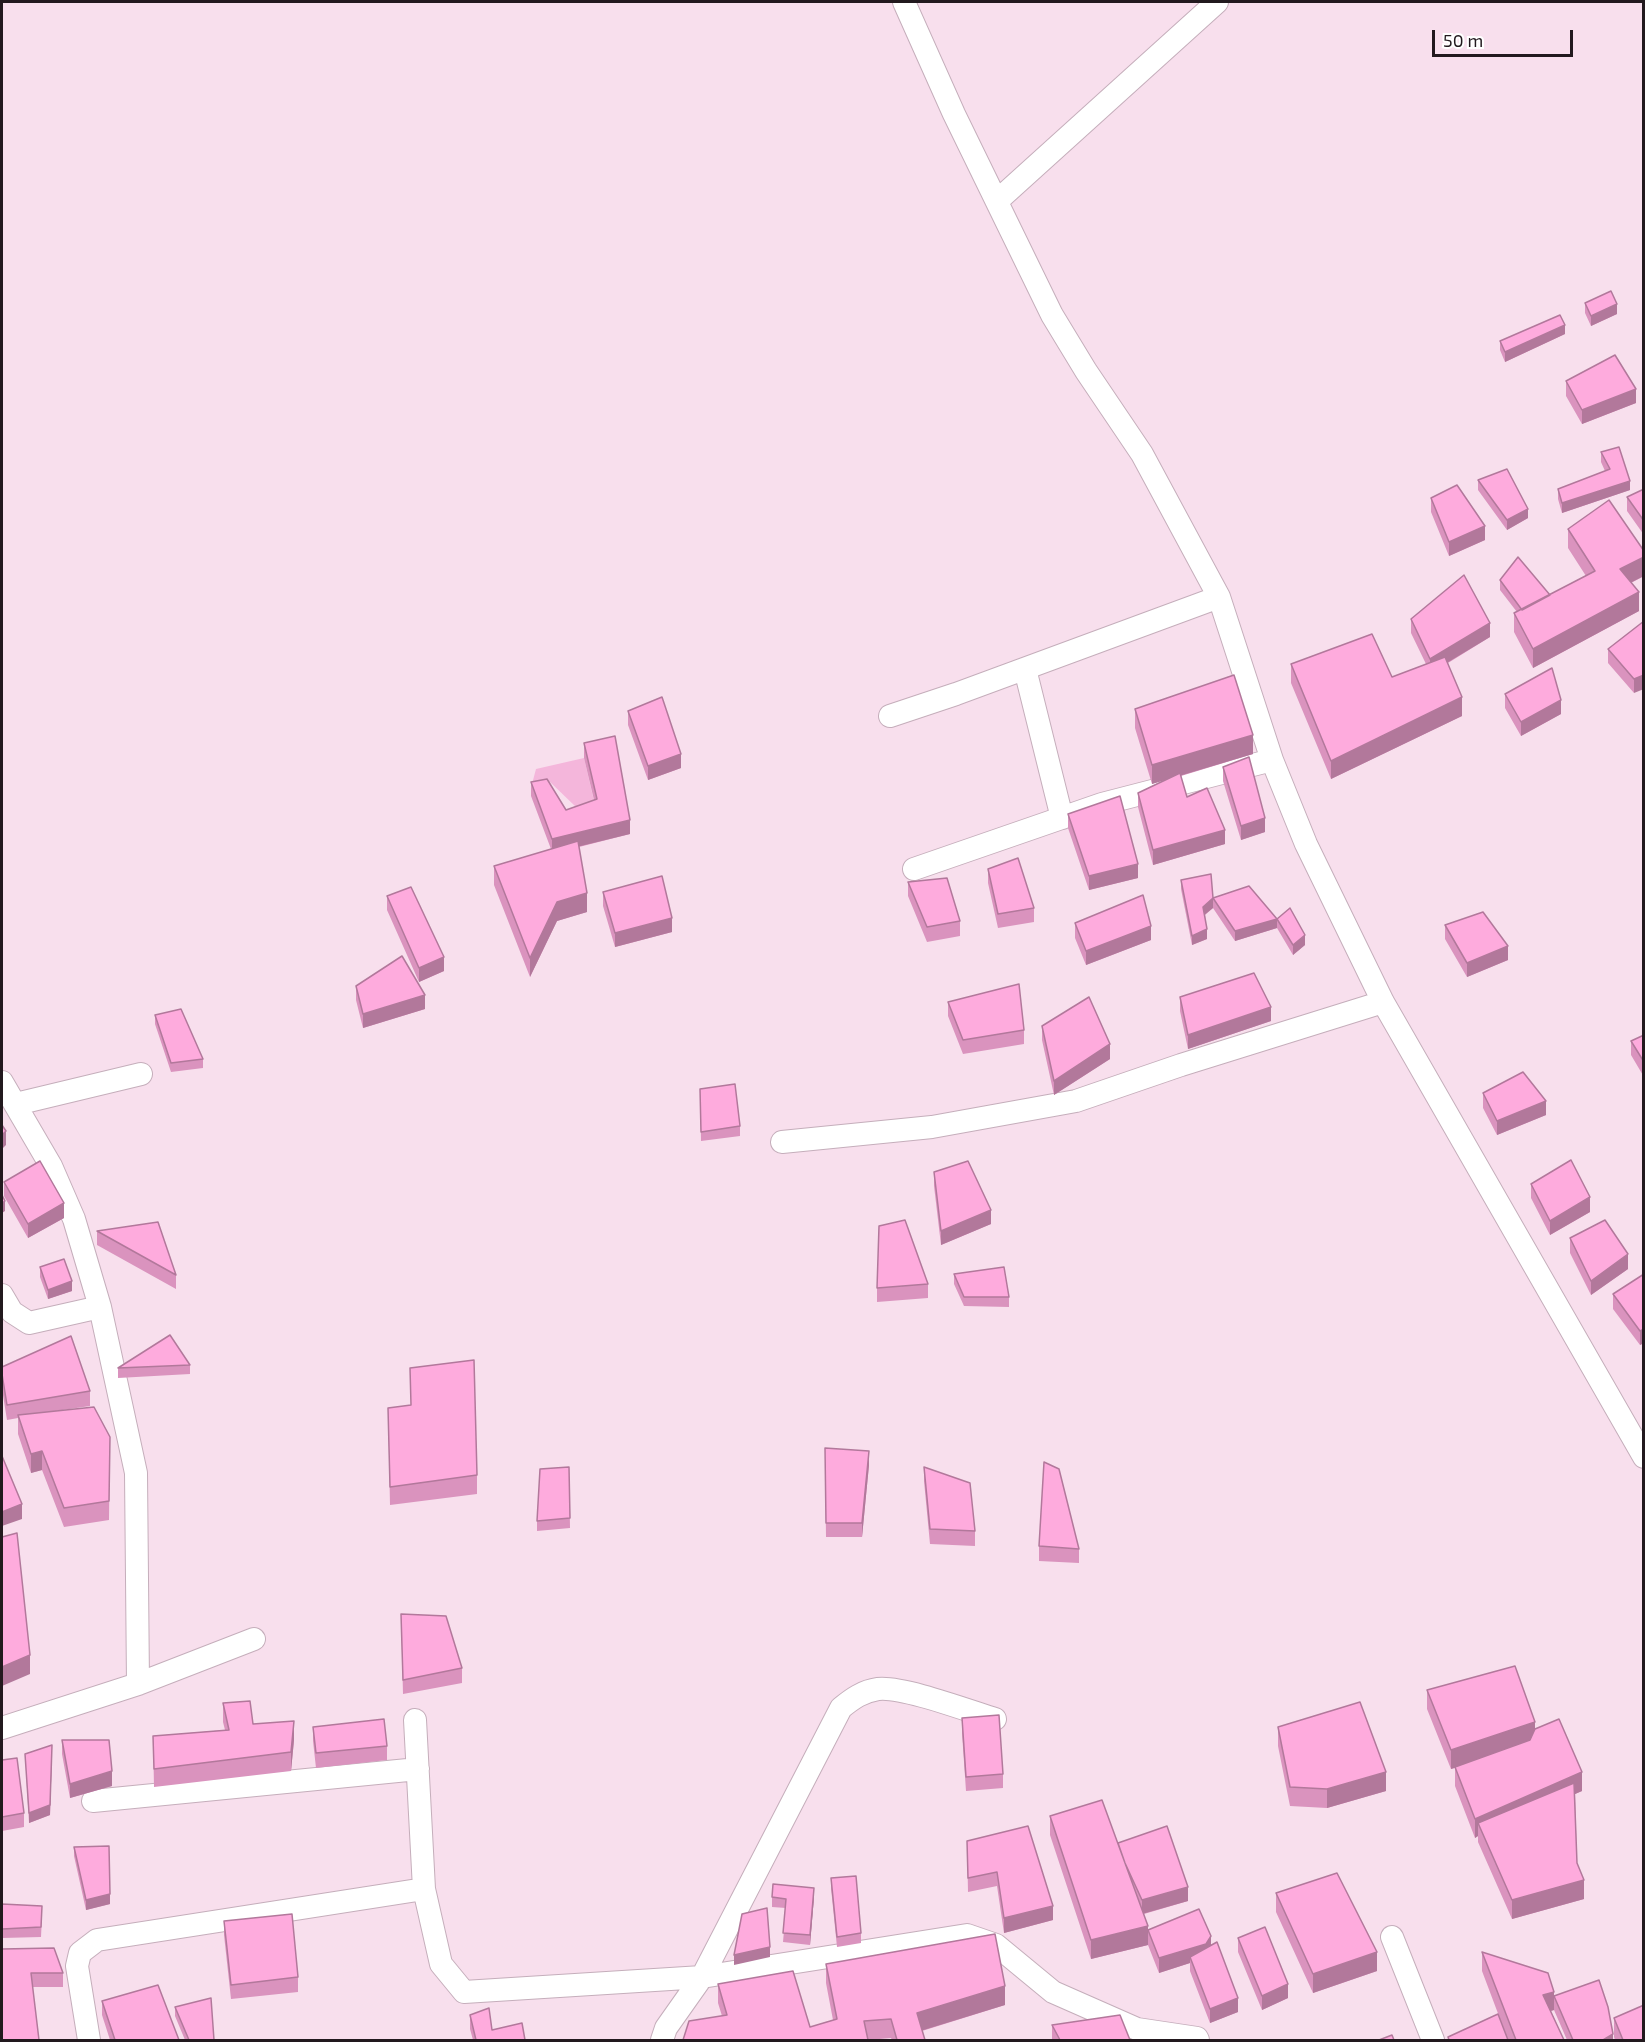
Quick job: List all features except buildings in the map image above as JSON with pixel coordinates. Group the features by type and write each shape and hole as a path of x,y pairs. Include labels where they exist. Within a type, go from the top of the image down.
{"street":[{"path":"903,2 954,114 1052,315 1086,371 1142,454 1220,597 1272,760 1306,844 1383,1002 1644,1456"},
{"path":"997,201 1217,2"},
{"path":"890,716 1220,597"},
{"path":"1025,669 1062,818"},
{"path":"914,870 1102,804 1272,760"},
{"path":"782,1142 932,1127 1076,1101 1181,1065 1383,1002"},
{"path":"16,1104 141,1074"},
{"path":"2,1082 51,1166 74,1219 100,1307 136,1473 138,1683"},
{"path":"2,1295 12,1312 29,1323 100,1307"},
{"path":"2,1728 138,1683 255,1639"},
{"path":"662,2040 666,2028 702,1977 841,1708 858,1695 879,1689 900,1691 995,1719"},
{"path":"415,1720 424,1889 441,1964 464,1992 702,1977 968,1935 996,1945 1053,1992 1137,2029 1198,2040"},
{"path":"93,1801 418,1769"},
{"path":"89,2040 77,1966 80,1953 97,1940 424,1889"},
{"path":"1392,1937 1433,2040"}],"shaded area":[{"path":"584,758 594,801 576,807 550,782 532,784 536,769"}]}
